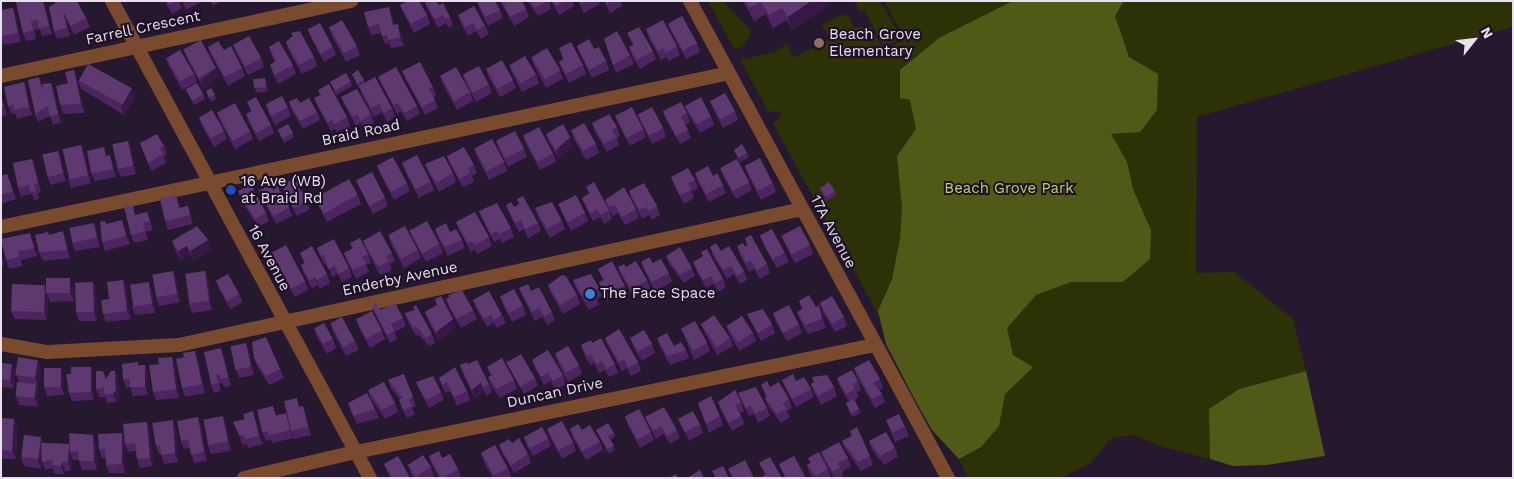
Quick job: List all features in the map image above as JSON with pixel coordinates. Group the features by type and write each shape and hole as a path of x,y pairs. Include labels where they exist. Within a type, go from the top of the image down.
{"street":[{"name":"16 Avenue","path":"112,1 370,478"},
{"name":"Farrell Crescent","path":"1,76 351,1"},
{"name":"17A Avenue","path":"690,1 874,345 948,478"},
{"name":"Braid Road","path":"1,226 729,73"},
{"name":"Enderby Avenue","path":"1,344 47,352 160,347 802,209"},
{"name":"Duncan Drive","path":"244,478 356,452 874,345"}],"green space":[{"path":"708,1 723,1 750,29 751,34 743,46 735,50"},
{"path":"880,1 902,38 884,48 865,11 859,11 855,2"},
{"name":"Beach Grove Park","path":"884,1 1513,1 1513,27 1197,117 1196,273 1234,272 1293,319 1306,371 1239,389 1210,409 1210,459 1163,447 1133,435 1110,439 1091,463 1060,478 968,478 959,459 981,447 947,439 773,124 783,113 768,111 740,60 775,52 787,44 794,58 830,39 822,25 843,14 850,18 853,27 871,27 884,51 905,39"},
{"name":"Beach Grove Park","path":"1013,1 1124,1 1115,16 1129,57 1158,74 1157,110 1140,132 1111,134 1127,162 1133,189 1151,230 1150,259 1123,282 1071,282 1036,295 1007,328 1013,355 1033,367 1005,394 999,426 981,447 959,459 932,430 914,398 886,344 878,311 892,279 900,239 902,208 897,156 916,129 910,100 900,98 900,70 939,38"},
{"path":"1306,371 1325,456 1267,465 1233,466 1210,459 1209,409 1239,389"}],"building":[{"path":"43,1 49,26 39,28 38,20 31,21 33,30 23,33 16,2"},
{"path":"59,1 77,1 86,18 71,26 63,11 67,28 54,31 49,7"},
{"path":"167,1 176,1 169,5"},
{"path":"408,1 419,1 427,15 411,24 400,5"},
{"path":"436,1 439,5 443,3 450,17 445,19 443,15 435,19 425,3"},
{"path":"477,1 495,1 500,10 485,17"},
{"path":"502,1 522,1 526,9 510,17"},
{"path":"530,1 546,1 535,8"},
{"path":"553,1 565,1 556,6"},
{"path":"745,1 811,1 788,17 782,8 769,15 761,2 749,8"},
{"path":"474,6 485,26 477,30 473,23 465,27 458,15"},
{"path":"389,7 393,25 398,24 400,37 388,40 387,35 382,36 379,24 368,27 364,12"},
{"path":"13,8 18,33 1,36 1,10"},
{"path":"682,16 697,43 683,51 668,24"},
{"path":"342,20 357,46 344,53 329,28"},
{"path":"663,20 677,46 666,53 663,48 658,51 646,29"},
{"path":"320,23 333,47 320,53 308,30"},
{"path":"639,27 653,51 637,60 629,47 634,45 627,33"},
{"path":"300,31 314,57 299,65 286,42 293,36 291,33"},
{"path":"617,31 630,55 613,65 604,39"},
{"path":"249,36 261,58 245,67 233,45"},
{"path":"589,39 594,49 599,47 606,61 589,70 577,46"},
{"path":"201,40 216,68 198,78 183,49"},
{"path":"218,41 224,50 231,46 242,68 225,77 208,47"},
{"path":"279,41 293,65 275,75 270,65 276,61 269,47"},
{"path":"571,42 583,65 566,74 559,62 564,59 559,48"},
{"path":"547,48 560,70 545,80 532,57"},
{"path":"180,50 194,73 180,81 166,58"},
{"path":"525,56 536,74 520,83 510,65"},
{"path":"502,60 513,80 497,89 486,69"},
{"path":"420,62 433,87 429,89 435,100 422,107 402,71"},
{"path":"88,64 132,88 123,105 79,81"},
{"path":"479,66 489,85 473,93 463,74"},
{"path":"396,67 417,106 404,113 398,103 394,105 378,77"},
{"path":"456,67 470,92 454,101 440,76"},
{"path":"74,70 81,104 60,105 56,86 68,83 65,72"},
{"path":"358,70 364,80 357,84 352,74"},
{"path":"346,73 351,82 335,90 330,82"},
{"path":"39,77 43,92 42,84 51,83 58,114 50,116 48,106 35,114 28,80"},
{"path":"375,77 392,108 384,113 379,104 371,108 359,86"},
{"path":"265,78 266,87 254,88 253,79"},
{"path":"24,82 29,107 14,110 13,105 8,106 4,87"},
{"path":"197,83 203,94 192,101 186,89"},
{"path":"329,84 347,117 334,124 332,120 328,123 314,98 321,95 318,90"},
{"path":"211,88 215,95 209,98 206,91"},
{"path":"357,89 371,114 361,121 357,115 353,117 341,97"},
{"path":"725,93 735,111 720,120 710,101"},
{"path":"282,96 288,108 272,116 266,104"},
{"path":"256,97 271,125 256,133 246,114 252,111 247,102"},
{"path":"701,97 711,117 697,124 685,106"},
{"path":"297,98 300,103 309,98 317,112 300,121 289,102"},
{"path":"681,102 687,113 681,117 688,130 676,136 663,111"},
{"path":"235,103 250,131 232,141 217,112"},
{"path":"632,107 643,129 626,138 615,116"},
{"path":"652,107 663,128 649,136 638,115"},
{"path":"212,110 224,131 211,138 199,118"},
{"path":"609,114 617,127 612,130 616,137 604,144 592,123"},
{"path":"584,123 596,144 583,151 571,130"},
{"path":"288,124 293,133 282,139 278,130"},
{"path":"563,124 570,137 556,150 546,134"},
{"path":"539,127 553,153 537,162 523,135"},
{"path":"515,131 524,149 505,158 496,141"},
{"path":"157,134 164,146 160,148 163,154 148,163 140,143"},
{"path":"492,139 504,162 487,171 474,148"},
{"path":"128,141 133,165 118,169 112,144"},
{"path":"742,144 747,153 738,158 734,150"},
{"path":"81,145 88,175 69,179 62,149"},
{"path":"104,147 106,156 110,155 113,169 91,173 87,151"},
{"path":"464,147 474,165 468,168 470,173 459,179 447,156"},
{"path":"58,151 63,173 48,177 42,155"},
{"path":"417,155 431,182 415,189 402,163"},
{"path":"444,156 453,173 436,183 425,164"},
{"path":"393,157 407,183 391,192 377,165"},
{"path":"760,158 773,183 758,191 745,166"},
{"path":"32,159 38,183 34,184 36,191 31,192 29,185 18,188 13,163"},
{"path":"737,159 749,182 732,191 720,168"},
{"path":"708,166 713,176 717,173 723,185 706,194 695,173"},
{"path":"688,168 695,180 688,183 691,190 680,195 671,177"},
{"path":"372,172 385,198 369,206 356,180"},
{"path":"7,174 13,191 1,195 1,176"},
{"path":"293,179 295,183 298,181 307,201 294,208 282,185"},
{"path":"349,179 358,195 324,214 315,198"},
{"path":"275,182 289,207 273,216 259,191"},
{"path":"594,182 609,210 601,215 597,209 590,213 582,198 590,193 586,187"},
{"path":"829,182 835,191 826,197 820,188"},
{"path":"644,183 657,206 649,211 646,207 639,210 629,191"},
{"path":"251,184 266,213 255,219 238,191"},
{"path":"624,187 636,209 622,217 615,205 609,207 605,200"},
{"path":"176,195 179,208 188,206 190,215 165,221 160,199"},
{"path":"576,195 585,213 567,222 558,204"},
{"path":"523,196 538,223 525,229 521,220 515,223 506,205 511,202 514,207 520,204 517,199"},
{"path":"552,202 562,221 547,229 535,208"},
{"path":"497,203 511,228 499,234 497,231 491,234 479,211"},
{"path":"133,205 135,215 147,212 150,221 143,223 145,231 131,235 124,207"},
{"path":"475,212 489,237 474,245 472,241 468,243 456,222"},
{"path":"122,220 126,236 102,242 100,222 105,221 106,224"},
{"path":"427,221 440,244 422,253 410,231"},
{"path":"94,223 97,238 72,242 69,228"},
{"path":"446,223 450,232 456,229 462,240 445,247 435,229"},
{"path":"197,226 208,240 190,251 187,246 178,251 172,241"},
{"path":"405,226 418,250 401,259 388,235"},
{"path":"800,226 810,245 791,254 781,236"},
{"path":"772,229 785,253 772,259 760,236"},
{"path":"63,231 67,250 39,252 35,235 48,232 49,235"},
{"path":"380,231 392,253 386,256 389,261 380,266 376,264 363,241"},
{"path":"30,233 34,248 18,251 19,257 6,260 1,239"},
{"path":"751,235 767,264 757,270 751,260 746,263 737,246 743,243 745,247 748,245 745,238"},
{"path":"360,238 368,254 362,257 366,264 353,270 344,253 353,248 350,243"},
{"path":"334,239 349,268 339,274 335,266 328,269 324,254 321,256 317,248"},
{"path":"716,243 721,251 729,246 744,271 737,276 731,266 723,270 710,247"},
{"path":"286,245 305,281 291,289 272,253"},
{"path":"312,246 327,274 317,280 315,277 309,280 301,265 305,263 300,253"},
{"path":"680,247 692,268 680,275 666,256"},
{"path":"707,249 723,279 715,283 711,276 703,280 693,262 703,256 701,252"},
{"path":"649,257 653,263 661,259 669,273 652,282 641,262"},
{"path":"612,261 625,286 604,292 599,282 604,280 598,269"},
{"path":"636,261 647,280 631,289 618,267 624,264 626,267"},
{"path":"173,271 177,294 156,297 152,275"},
{"path":"205,271 209,301 189,303 185,274"},
{"path":"228,274 239,294 227,301 216,281"},
{"path":"591,274 599,288 593,291 596,296 586,302 573,280"},
{"path":"562,275 566,276 577,295 560,305 548,285"},
{"path":"46,278 70,278 70,293 46,293"},
{"path":"123,280 127,311 103,314 101,300 109,299 107,282"},
{"path":"93,282 94,312 76,313 75,283"},
{"path":"149,282 152,304 133,306 130,285"},
{"path":"12,284 45,285 44,312 11,311"},
{"path":"528,284 531,291 539,287 552,312 544,316 539,308 532,312 519,288"},
{"path":"514,289 523,306 509,313 500,297"},
{"path":"462,290 473,310 457,319 446,299 450,297 448,295"},
{"path":"489,291 502,315 494,320 491,315 484,319 473,300"},
{"path":"809,295 816,307 819,305 822,319 805,325 797,312 803,309 799,301"},
{"path":"441,296 453,319 436,332 425,312 437,305 435,299"},
{"path":"832,296 844,317 832,324 820,303"},
{"path":"376,303 380,310 395,303 403,318 391,324 394,331 387,335 372,306"},
{"path":"416,305 432,334 426,338 416,326 413,328 405,313 415,310 413,307"},
{"path":"789,305 799,325 783,333 773,313"},
{"path":"763,309 772,324 758,333 747,314"},
{"path":"372,311 382,331 366,339 356,319"},
{"path":"714,315 730,338 717,347 701,324"},
{"path":"742,316 753,333 738,343 727,326"},
{"path":"342,317 355,341 343,347 331,323"},
{"path":"695,321 707,343 693,351 681,329"},
{"path":"324,323 333,339 323,344 314,328"},
{"path":"619,329 638,362 628,368 624,359 619,362 605,338"},
{"path":"644,330 652,344 638,352 630,338"},
{"path":"667,333 674,346 681,342 686,350 667,356 657,338"},
{"path":"266,337 280,369 266,376 254,358 252,342"},
{"path":"601,338 615,364 606,369 602,361 596,364 591,354 587,356 581,345 591,340 592,343"},
{"path":"246,343 251,366 235,370 230,346"},
{"path":"568,346 579,365 566,373 555,354"},
{"path":"221,348 228,377 221,379 220,374 216,375 218,383 211,384 204,352"},
{"path":"548,350 563,375 553,381 548,373 541,377 532,360"},
{"path":"195,351 202,384 182,388 176,359 184,357 183,353"},
{"path":"521,354 535,378 520,387 506,362"},
{"path":"18,357 38,360 35,378 15,375"},
{"path":"172,357 176,389 153,392 149,365 159,364 158,358"},
{"path":"502,358 514,380 497,389 488,377 492,375 487,367"},
{"path":"477,360 489,384 483,387 481,382 472,390 460,365"},
{"path":"869,360 880,379 873,383 882,394 872,399 854,368"},
{"path":"138,362 138,365 145,365 145,387 130,387 130,379 123,379 122,364"},
{"path":"1,363 12,364 10,380 1,379"},
{"path":"71,367 91,367 91,392 69,393 66,374 71,374"},
{"path":"455,367 467,391 454,397 447,382 442,385 439,378"},
{"path":"44,368 61,368 61,387 44,387"},
{"path":"852,370 858,381 853,384 855,389 846,394 837,378"},
{"path":"96,371 103,371 106,379 111,371 115,371 116,390 113,394 104,394 104,388 96,389"},
{"path":"404,374 413,397 408,400 412,406 404,410 399,400 403,398 388,380"},
{"path":"793,374 796,381 804,377 811,389 792,399 782,380"},
{"path":"827,375 834,387 818,396 811,384 814,382 812,377"},
{"path":"433,376 441,392 426,400 416,382"},
{"path":"767,381 770,387 779,382 789,399 783,403 787,409 777,414 765,398 767,396 761,385"},
{"path":"17,382 36,384 34,398 16,396"},
{"path":"384,382 395,403 382,410 368,390"},
{"path":"756,387 767,408 755,414 751,406 746,408 738,393"},
{"path":"735,390 741,402 735,405 741,416 729,423 718,402"},
{"path":"367,393 375,409 354,416 348,403"},
{"path":"711,396 720,416 706,424 698,403"},
{"path":"297,398 299,407 303,406 308,427 291,431 284,401"},
{"path":"854,399 859,409 851,413 846,403"},
{"path":"273,406 276,416 286,413 290,430 269,435 268,431 262,432 257,410"},
{"path":"664,407 677,430 667,436 661,426 653,430 645,417"},
{"path":"639,409 651,432 637,439 625,417"},
{"path":"253,411 259,436 245,439 244,435 240,436 233,422 245,419 243,414"},
{"path":"693,411 700,424 685,432 678,419"},
{"path":"899,414 905,427 892,433 886,420"},
{"path":"223,416 228,442 208,445 203,420"},
{"path":"198,417 204,452 191,455 188,439 181,441 177,421"},
{"path":"1,418 14,419 12,451 1,450"},
{"path":"173,420 175,453 161,455 160,445 156,446 152,423"},
{"path":"562,421 573,442 558,450 547,429"},
{"path":"147,422 150,458 137,459 135,443 125,444 123,424"},
{"path":"608,423 614,433 608,436 614,446 607,449 596,430"},
{"path":"578,424 582,430 590,425 600,442 582,451 570,429"},
{"path":"542,427 548,438 530,449 524,437"},
{"path":"857,427 870,456 858,462 842,441 852,436 850,431"},
{"path":"886,432 895,448 880,456 869,441"},
{"path":"69,433 93,435 94,461 79,461 78,451 70,452"},
{"path":"122,433 122,464 106,465 105,449 99,449 98,434"},
{"path":"24,435 41,437 38,459 21,457"},
{"path":"519,438 528,454 511,465 499,445 509,439 512,443"},
{"path":"839,442 848,458 838,463 840,468 833,472 821,452"},
{"path":"41,443 69,444 68,462 62,462 61,466 52,465 53,459 42,462"},
{"path":"495,445 508,468 494,475 481,453"},
{"path":"439,451 442,458 450,454 458,469 442,478 429,456"},
{"path":"819,452 828,469 816,476 807,465 811,463 808,458"},
{"path":"423,455 431,467 416,477 408,465"},
{"path":"398,456 409,476 405,478 392,478 384,464"},
{"path":"794,456 805,476 802,478 786,478 779,464"},
{"path":"770,457 782,478 760,478 766,474 759,463"},
{"path":"745,460 754,478 733,478 728,469"},
{"path":"723,466 729,478 716,478 712,471"},
{"path":"700,470 704,478 687,478"},
{"path":"676,474 678,478 669,478"}],"place":[{"name":"Beach Grove Elementary","path":"819,43"},
{"name":"16 Ave (WB) at Braid Rd","path":"231,190"},
{"name":"The Face Space","path":"590,294"}]}
